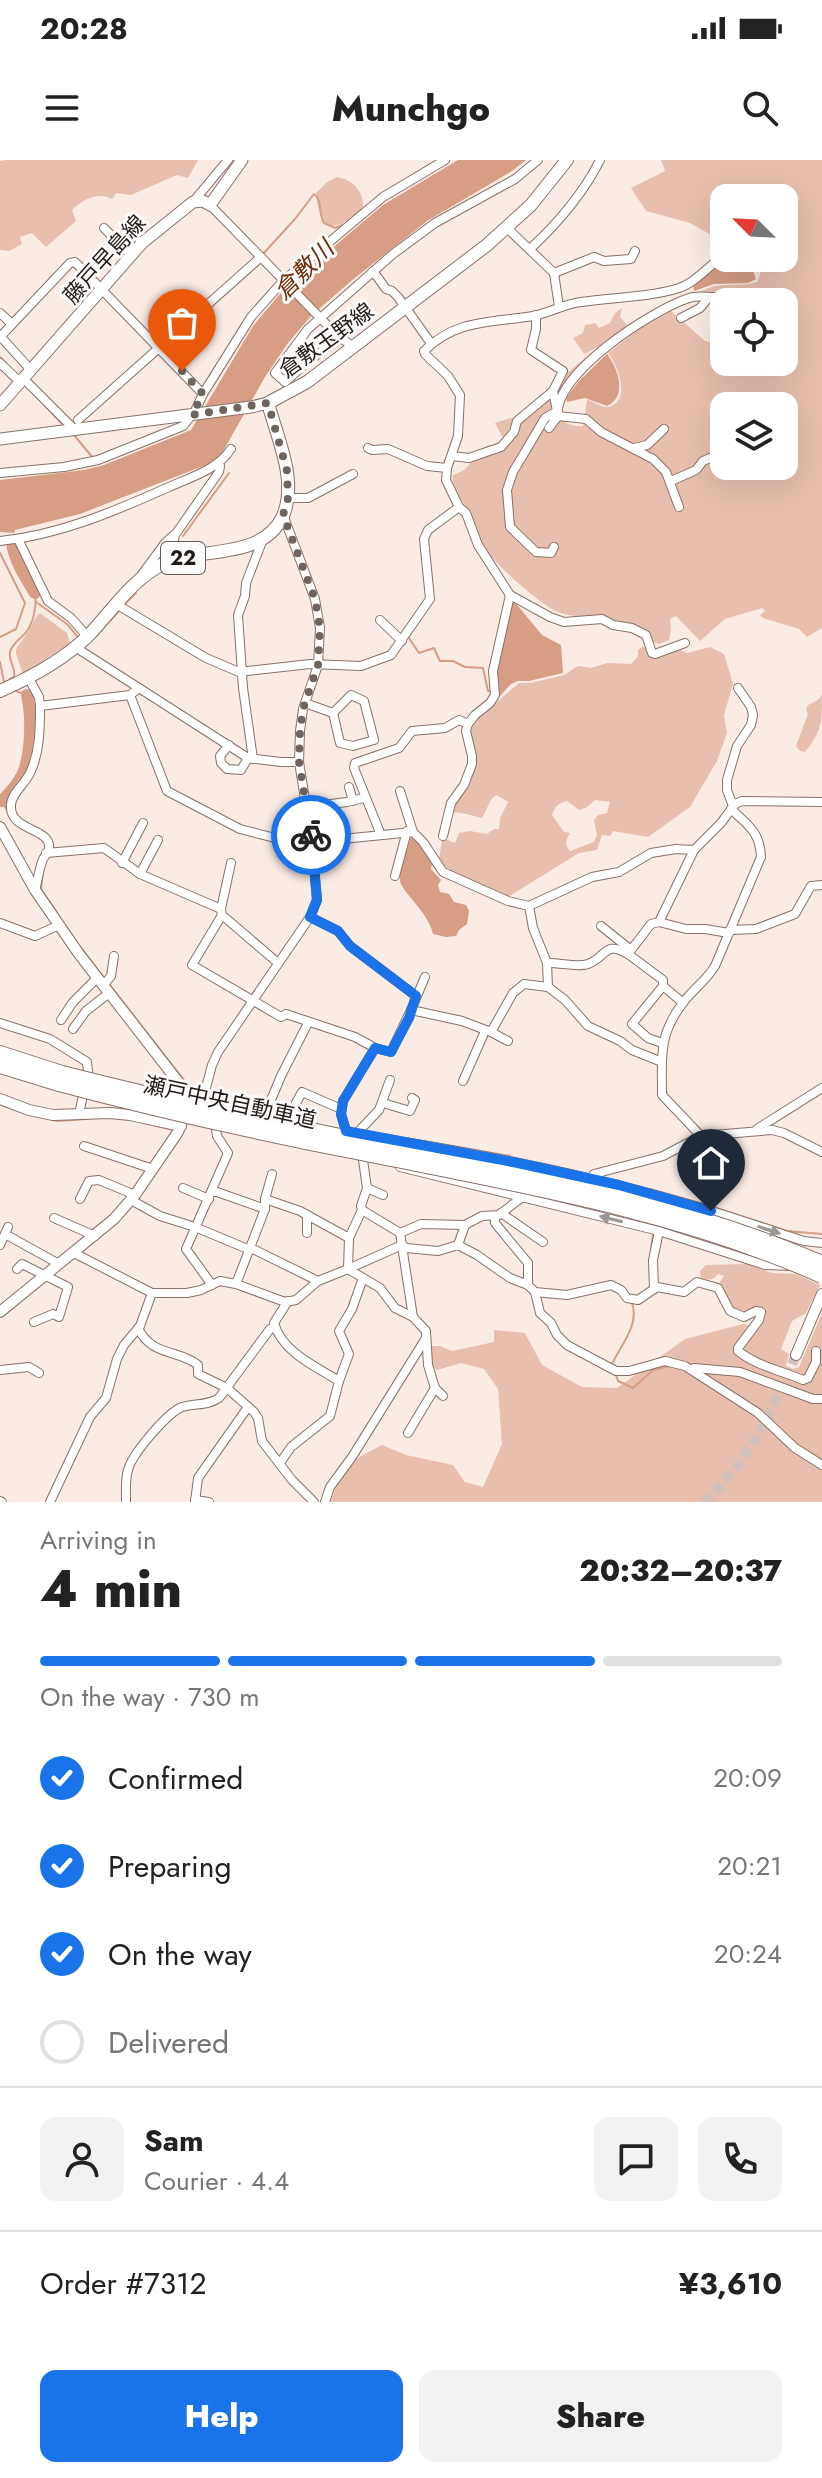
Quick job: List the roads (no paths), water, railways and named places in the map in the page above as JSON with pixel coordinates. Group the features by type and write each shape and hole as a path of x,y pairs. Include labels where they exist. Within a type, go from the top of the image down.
{"highway":[{"name":"瀬戸中央自動車道","path":"0,1053 60,1079 170,1113 630,1211 713,1235 822,1276"},
{"name":"瀬戸中央自動車道","path":"0,1066 592,1189 717,1224 822,1264"}],"main road":[{"path":"193,202 203,201 210,205 242,160"},
{"name":"倉敷玉野線","path":"263,539 274,531 288,498 287,471 268,403 307,382 507,228 531,205 567,160"},
{"name":"藤戸早島線","path":"0,405 131,255 154,231 193,202"},
{"path":"0,439 268,403"},
{"name":"22","path":"0,691 30,681 79,649 87,636 120,607 132,587 155,568 178,558 243,547 263,539"}],"street":[{"path":"193,202 228,160"},
{"path":"0,473 64,467 98,460 183,426 194,414 251,317 284,281 383,197 445,160"},
{"path":"341,338 285,382 275,373 319,317 373,271 425,229 515,179 538,160"},
{"path":"530,249 559,222 593,175 600,160"},
{"path":"210,205 319,317 353,347"},
{"path":"104,228 131,255"},
{"path":"507,228 554,273 559,307"},
{"path":"554,273 594,257 604,261 631,259 635,251"},
{"path":"203,394 160,348 103,288 75,262 70,263 0,337 25,377 72,427 160,348 261,257"},
{"path":"685,643 655,654 646,635 632,628 613,625 602,619 564,622 510,595 478,545 466,513 459,507 446,480 458,436 460,395 448,376 424,351 430,342 462,326 536,315 579,302 657,294 683,287 710,266"},
{"path":"373,271 430,342"},
{"path":"683,287 689,298"},
{"path":"549,428 572,381 600,353 632,327 689,298 709,297"},
{"path":"681,318 700,308 709,297"},
{"path":"0,313 12,324"},
{"path":"452,456 469,458 501,447 514,432 517,421 553,391 563,371 531,350 536,315"},
{"path":"0,363 25,377"},
{"path":"553,391 558,414"},
{"path":"554,547 551,553 536,552 510,527 507,490 513,472 545,418 558,414 586,419 601,432 653,459 671,481 679,507"},
{"path":"633,448 647,445 664,429"},
{"path":"368,448 388,449 427,466 447,468"},
{"path":"0,541 73,525 129,506 211,468 231,449"},
{"path":"671,481 696,470 710,458"},
{"path":"132,587 165,543 175,535 219,472 218,463"},
{"path":"288,498 308,498 353,474"},
{"path":"120,607 206,658 238,672 318,665 361,666 391,655 431,596 424,539 426,532 459,507"},
{"path":"0,1312 95,1236 133,1198 181,1126 187,1109 198,1102 218,1052 310,917 317,900 312,842 299,762 300,731 305,703 318,665 320,628 315,599 283,515"},
{"path":"175,535 173,543 178,558"},
{"path":"18,539 48,601 71,618 87,636"},
{"path":"229,745 220,756 225,767 241,770 251,758 238,615 263,539"},
{"path":"443,836 451,803 464,785 472,764 466,731 468,724 490,703 495,692 493,671 510,595"},
{"path":"380,620 401,640"},
{"path":"79,649 136,691 251,758 299,762"},
{"path":"30,681 54,702"},
{"path":"30,681 40,706 36,759 26,782 11,800 10,808 18,823 45,838 49,850 35,890"},
{"path":"701,1136 662,1095 662,1043 683,1003 708,977 761,857 761,844 754,831 732,808 727,790 737,746 751,725 753,715 738,688"},
{"path":"40,706 136,691"},
{"path":"136,691 167,791 240,829 310,847 312,842"},
{"path":"351,695 364,701 374,740 353,746 340,743 333,713 351,695"},
{"path":"305,703 333,713"},
{"path":"381,835 364,798 355,763 399,748 412,731 445,728 459,720 468,724"},
{"path":"349,787 353,801"},
{"path":"395,876 410,831 400,791"},
{"path":"307,807 364,798"},
{"path":"659,922 694,850 732,808 742,801 822,802"},
{"path":"122,863 143,823"},
{"path":"0,827 35,890 59,925 198,1102 456,1150 591,1179 684,1203 804,1241 822,1243"},
{"path":"312,842 410,831 423,842 443,872 508,901 529,906 592,877 619,872 651,853 694,850"},
{"path":"140,874 158,840"},
{"path":"46,853 104,848 140,874 221,912 278,963"},
{"path":"231,863 221,912 192,965 252,1001 281,1017 286,1014 391,1052 425,977"},
{"path":"629,952 651,924 659,922 686,929 729,932 756,929 795,914 811,886 822,885"},
{"path":"529,906 533,928 547,963 548,987"},
{"path":"310,917 338,931 350,946 416,996"},
{"path":"0,923 35,936 59,925"},
{"path":"601,926 663,980 663,986 632,1024 648,1038 662,1043"},
{"path":"547,963 583,965 609,948 629,952"},
{"path":"73,1029 105,985 114,956"},
{"path":"61,1020 73,1002 105,985"},
{"path":"463,1081 488,1032 520,985 548,987 565,1000 588,1026 662,1062"},
{"path":"663,986 683,1003"},
{"path":"411,1010 462,1021 508,1041"},
{"path":"0,1023 50,1039 87,1062 88,1072 79,1114"},
{"path":"256,1138 281,1076 308,1023"},
{"path":"346,1131 341,1109 347,1093 375,1048"},
{"path":"357,1133 383,1103 390,1080"},
{"path":"752,1131 822,1088"},
{"path":"296,1103 302,1092 341,1109"},
{"path":"383,1103 410,1111 415,1100 412,1098"},
{"path":"0,1099 53,1115 130,1115 181,1126 196,1124 582,1211 659,1231 765,1265 822,1264"},
{"path":"212,1285 186,1249 228,1153 216,1129"},
{"path":"582,1211 594,1174 671,1153 701,1136 772,1130 822,1152"},
{"path":"84,1146 153,1169"},
{"path":"348,1269 349,1238 362,1210 367,1188 363,1160"},
{"path":"236,1284 251,1249 272,1174"},
{"path":"80,1199 89,1181 99,1180 160,1216 251,1249 318,1281"},
{"path":"183,1188 210,1196 217,1192 300,1211 349,1238"},
{"path":"367,1188 383,1195"},
{"path":"400,1233 421,1224 465,1225 482,1216 498,1214 521,1198"},
{"path":"362,1210 400,1233 413,1317"},
{"path":"498,1214 543,1242"},
{"path":"498,1214 495,1223 528,1263 540,1313 567,1345 616,1371 629,1371 665,1361 677,1362 758,1413 795,1448 822,1465"},
{"path":"307,1215 307,1233"},
{"path":"54,1218 95,1236"},
{"path":"458,1245 465,1225"},
{"path":"0,1245 7,1231 59,1264"},
{"path":"654,1289 653,1260 659,1231"},
{"path":"74,1253 152,1293 187,1293 220,1281 285,1302 296,1300 318,1281 402,1245"},
{"path":"402,1245 438,1251 458,1245 532,1289 567,1295 611,1285 630,1300 645,1297 657,1287 684,1292 697,1282 721,1290 730,1311 744,1317 761,1312 759,1320 738,1348 752,1361 803,1380 808,1378 816,1362 816,1351"},
{"path":"17,1269 22,1264 68,1287 59,1317 53,1314 34,1322"},
{"path":"348,1269 380,1288 395,1308 413,1317 426,1331 428,1365 435,1388 443,1396"},
{"path":"280,1463 291,1447 330,1416 349,1354 339,1331 352,1309 363,1278"},
{"path":"50,1502 90,1417 106,1398 117,1359 138,1328 152,1293"},
{"path":"796,1355 822,1294"},
{"path":"288,1301 274,1327 287,1347 339,1381"},
{"path":"126,1502 128,1467 137,1451 172,1413 186,1406 213,1402 274,1327"},
{"path":"138,1328 147,1342 171,1355 195,1362 198,1374 227,1388 248,1407 258,1418 262,1441 308,1500"},
{"path":"325,1502 330,1487 426,1338"},
{"path":"0,1370 29,1367 39,1373"},
{"path":"689,1368 740,1372 813,1399 822,1399"},
{"path":"408,1433 435,1388"},
{"path":"209,1502 195,1501 198,1478 248,1407"}],"waterway":[{"path":"263,254 314,194 319,200 324,223 335,228 345,224"},
{"path":"0,357 7,364"},
{"path":"35,395 64,426"},
{"path":"74,435 93,458"},
{"path":"183,536 229,473"},
{"path":"12,542 18,562 35,593"},
{"path":"0,553 25,603 16,629 0,637"},
{"path":"10,679 14,677 10,652 31,622 35,593"},
{"path":"123,606 136,593"},
{"path":"36,602 67,624 77,636"},
{"path":"96,636 119,611"},
{"path":"409,638 419,653 434,648 440,661 483,668 488,691 493,692"},
{"path":"0,662 4,682"},
{"path":"16,691 27,695"},
{"path":"2,801 21,777 27,760 30,741 27,695"},
{"path":"29,706 35,705"},
{"path":"0,802 8,812"},
{"path":"43,873 41,889 58,914"},
{"path":"82,949 105,979"},
{"path":"109,984 194,1093"},
{"path":"29,1115 58,1121 86,1119"},
{"path":"144,1123 173,1130"},
{"path":"365,1131 510,1156"},
{"path":"650,1189 787,1231 822,1234"},
{"path":"651,1249 653,1235"},
{"path":"611,1366 631,1327 632,1303"},
{"path":"616,1375 618,1381 633,1388 653,1370 671,1366"},
{"path":"705,1373 718,1374"}],"tunnel":[{"path":"704,1502 747,1452 796,1355"}],"water label":[{"name":"倉敷川","path":"304,270"}]}
